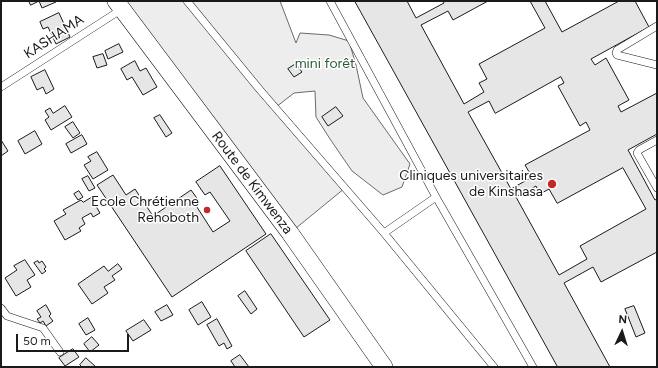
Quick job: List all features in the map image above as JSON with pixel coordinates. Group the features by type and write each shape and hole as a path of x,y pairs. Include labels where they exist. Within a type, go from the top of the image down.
{"street":[{"name":"Route de Kimwenza","path":"119,5 285,227 384,367"}],"lane":[{"path":"187,1 260,90 384,233 494,367"},
{"path":"330,1 436,197 534,367"},
{"name":"KASHAMA","path":"1,87 119,5"},
{"path":"657,26 617,50 616,53 617,55 657,65"},
{"path":"649,62 657,57"},
{"path":"657,140 639,150 637,153 657,188"},
{"path":"384,233 436,197"},
{"path":"1,308 7,316 43,328 60,352"}],"green space":[{"name":"mini forêt","path":"117,1 280,1 296,43 300,33 329,35 349,41 363,98 410,164 402,187 383,195 352,171 316,117 315,91 294,93 276,107 345,188 290,233"}],"building":[{"path":"29,1 39,1 31,5"},
{"path":"39,1 55,1 56,2 42,8"},
{"path":"355,1 407,1 416,18 444,3 443,1 488,1 453,20 448,11 421,25 464,104 484,92 479,83 487,79 479,64 545,28 530,1 545,1 562,32 619,1 635,1 649,27 591,59 595,65 606,58 629,100 618,106 621,112 657,93 657,134 628,150 655,200 657,199 657,252 601,282 593,267 564,283 610,367 558,367","holes":["561,77 564,83 558,86 580,126 586,122 590,130 525,165 532,177 511,189 468,112 489,101 495,113","623,168 646,209 580,246 587,259 559,275 516,197 536,186 540,194 549,189 557,203"]},
{"path":"59,13 70,37 56,44 48,27 43,29 40,22"},
{"path":"119,44 123,52 108,59 105,51"},
{"path":"103,54 107,65 97,68 93,57"},
{"path":"135,61 140,71 146,68 157,87 143,95 132,77 127,80 121,69"},
{"path":"296,64 302,72 294,77 288,69"},
{"path":"45,70 54,89 46,94 43,87 37,90 31,77"},
{"path":"65,106 72,117 51,130 45,120 49,117 45,111 50,108 53,113"},
{"path":"336,107 343,116 328,126 322,117"},
{"path":"160,115 172,133 166,137 154,118"},
{"path":"73,122 80,133 73,138 65,127"},
{"path":"35,131 42,144 25,154 18,141"},
{"path":"82,135 87,144 71,153 66,144"},
{"path":"1,140 8,151 1,156"},
{"path":"97,152 108,170 93,179 84,165 91,161 88,157"},
{"path":"220,166 266,234 172,297 97,185 113,175 126,195 135,189 153,216 191,190 199,201 195,204 213,232 230,221 210,192 205,195 196,182"},
{"path":"88,176 95,188 89,191 82,179"},
{"path":"79,191 83,197 78,200 74,194"},
{"path":"91,198 100,213 93,217 91,213 82,218 85,224 79,228 81,231 65,240 54,221 66,214 63,210 81,200 83,202"},
{"path":"271,234 330,320 304,337 246,251"},
{"path":"25,260 35,275 27,280 31,287 16,296 5,278 17,270 14,266"},
{"path":"38,261 39,263 42,261 46,267 44,269 46,271 42,274 34,263"},
{"path":"118,264 122,269 112,276 115,280 104,287 108,293 92,304 78,284 104,266 108,271"},
{"path":"245,291 257,309 251,314 238,296"},
{"path":"202,302 211,317 198,325 189,310"},
{"path":"46,305 51,314 49,316 53,321 46,326 43,321 40,323 37,319 41,317 37,311"},
{"path":"167,305 173,315 161,321 155,312"},
{"path":"634,306 645,333 636,337 625,309"},
{"path":"88,318 95,330 86,335 79,324"},
{"path":"217,319 232,346 227,349 224,343 219,346 207,325"},
{"path":"144,320 151,330 133,341 126,331"},
{"path":"92,337 99,345 90,352 84,344"},
{"path":"73,349 79,357 65,366 59,358"},
{"path":"240,355 249,367 235,367 231,361"},
{"path":"86,358 95,366 94,367 82,367 80,365"}],"place":[{"name":"Cliniques universitaires de Kinshasa","path":"552,184"},
{"name":"Ecole Chrétienne Rehoboth","path":"207,210"}]}
